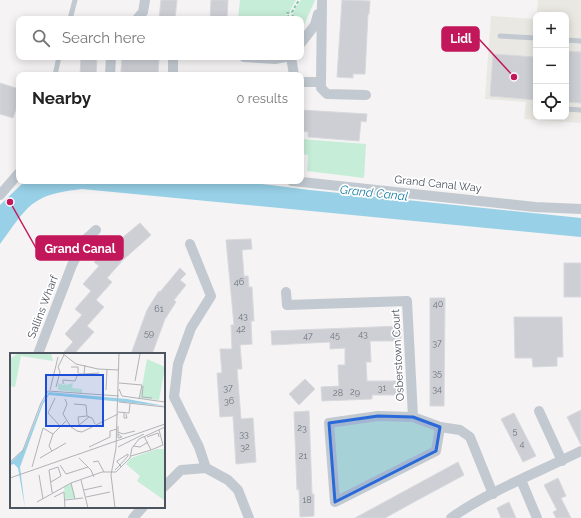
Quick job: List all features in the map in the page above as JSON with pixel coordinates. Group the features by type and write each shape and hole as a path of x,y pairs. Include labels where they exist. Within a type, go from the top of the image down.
{"street":[{"path":"140,16 143,12 145,0"},
{"path":"304,39 315,25 322,1"},
{"path":"322,1 320,88 327,94 366,95"},
{"path":"110,72 111,60"},
{"path":"173,72 174,60"},
{"path":"292,60 294,72"},
{"path":"304,82 321,82"},
{"path":"0,195 16,176"},
{"name":"Grand Canal Way","path":"304,182 528,206 581,209"},
{"name":"Sallins Wharf","path":"38,353 72,265 85,240 96,230"},
{"path":"190,244 211,296 191,328 178,364 174,397 199,448 206,468"},
{"name":"Osberstown Court","path":"286,292 287,305 407,301 413,417"},
{"path":"539,411 562,461"},
{"path":"440,427 436,451 335,502 329,423 378,416 413,417 440,427 460,430 470,436 493,494"},
{"path":"452,518 462,510 493,494 581,452"},
{"path":"165,486 181,470 206,468 228,480 238,490 250,518"},
{"path":"521,480 537,518"},
{"path":"133,518 140,508"}],"lane":[{"path":"71,16 75,0"},
{"path":"500,36 533,38"},
{"path":"569,40 581,41"},
{"path":"56,72 58,60"},
{"path":"569,108 581,110"}],"path":[{"path":"288,16 287,13 292,12 299,0"},
{"path":"292,12 293,16"}],"highlighted area":[{"path":"378,416 413,417 440,427 436,451 335,502 329,423"}],"shaded area":[{"path":"538,0 581,0 581,123 538,120 569,120 569,12 537,12"},
{"path":"491,16 533,19 533,120 524,119 526,102 485,99"}],"green space":[{"path":"240,0 296,0 290,11 286,12 287,16 238,16"},
{"path":"301,0 315,0 304,25 304,16 294,16 293,12"},
{"path":"304,139 366,144 364,178 307,171 308,155 304,154"},
{"path":"409,418 440,430 434,453 336,499 331,424"}],"water":[{"path":"22,184 263,184 581,218 581,237 82,189 53,194 37,201 27,209 0,244 0,205"}],"building":[{"path":"161,0 177,0 175,16 159,16"},
{"path":"211,0 228,0 227,16 210,16"},
{"path":"342,0 370,1 365,74 353,74 353,78 337,77"},
{"path":"569,51 581,52 581,103 569,102"},
{"path":"493,54 533,57 533,100 490,96"},
{"path":"81,60 97,60 96,72 80,72"},
{"path":"122,60 159,60 158,72 121,72"},
{"path":"0,83 16,88 16,109 13,118 0,114"},
{"path":"304,110 367,114 366,122 361,121 359,141 308,137 308,132 304,131"},
{"path":"140,223 151,235 123,260 107,278 112,282 96,300 104,307 87,326 94,332 75,353 63,353 73,342 65,334 82,315 75,309 91,291 83,284 99,266 94,262 109,247 110,248"},
{"path":"251,239 252,249 242,250 244,276 248,276 249,287 252,287 254,321 251,321 252,344 240,345 242,369 237,369 241,419 253,418 256,462 236,464 233,416 220,417 217,373 222,373 220,349 232,349 231,325 234,325 226,240"},
{"path":"564,263 581,263 581,297 564,297"},
{"path":"180,268 186,274 180,280 186,285 174,300 176,302 165,319 152,353 131,353 147,310 159,291 160,292"},
{"path":"430,298 445,298 444,406 430,406"},
{"path":"514,317 562,317 563,357 557,357 557,366 533,367 532,358 515,358"},
{"path":"401,326 401,341 370,341 371,362 366,362 367,381 399,381 399,395 372,395 372,399 322,401 321,387 339,386 338,365 345,365 345,348 330,349 330,342 272,345 271,331"},
{"path":"305,379 315,389 299,405 289,394"},
{"path":"581,410 581,445 567,417"},
{"path":"309,411 314,516 300,517 299,489 297,490 294,412"},
{"path":"514,413 536,456 523,462 501,419"},
{"path":"458,462 464,475 385,518 355,518"},
{"path":"558,478 566,496 561,498 571,518 556,518 553,512 557,510 544,485"},
{"path":"509,502 516,518 501,518 497,508"}],"place":[{"name":"Lidl","path":"514,77"},
{"name":"Grand Canal","path":"10,202"}]}
